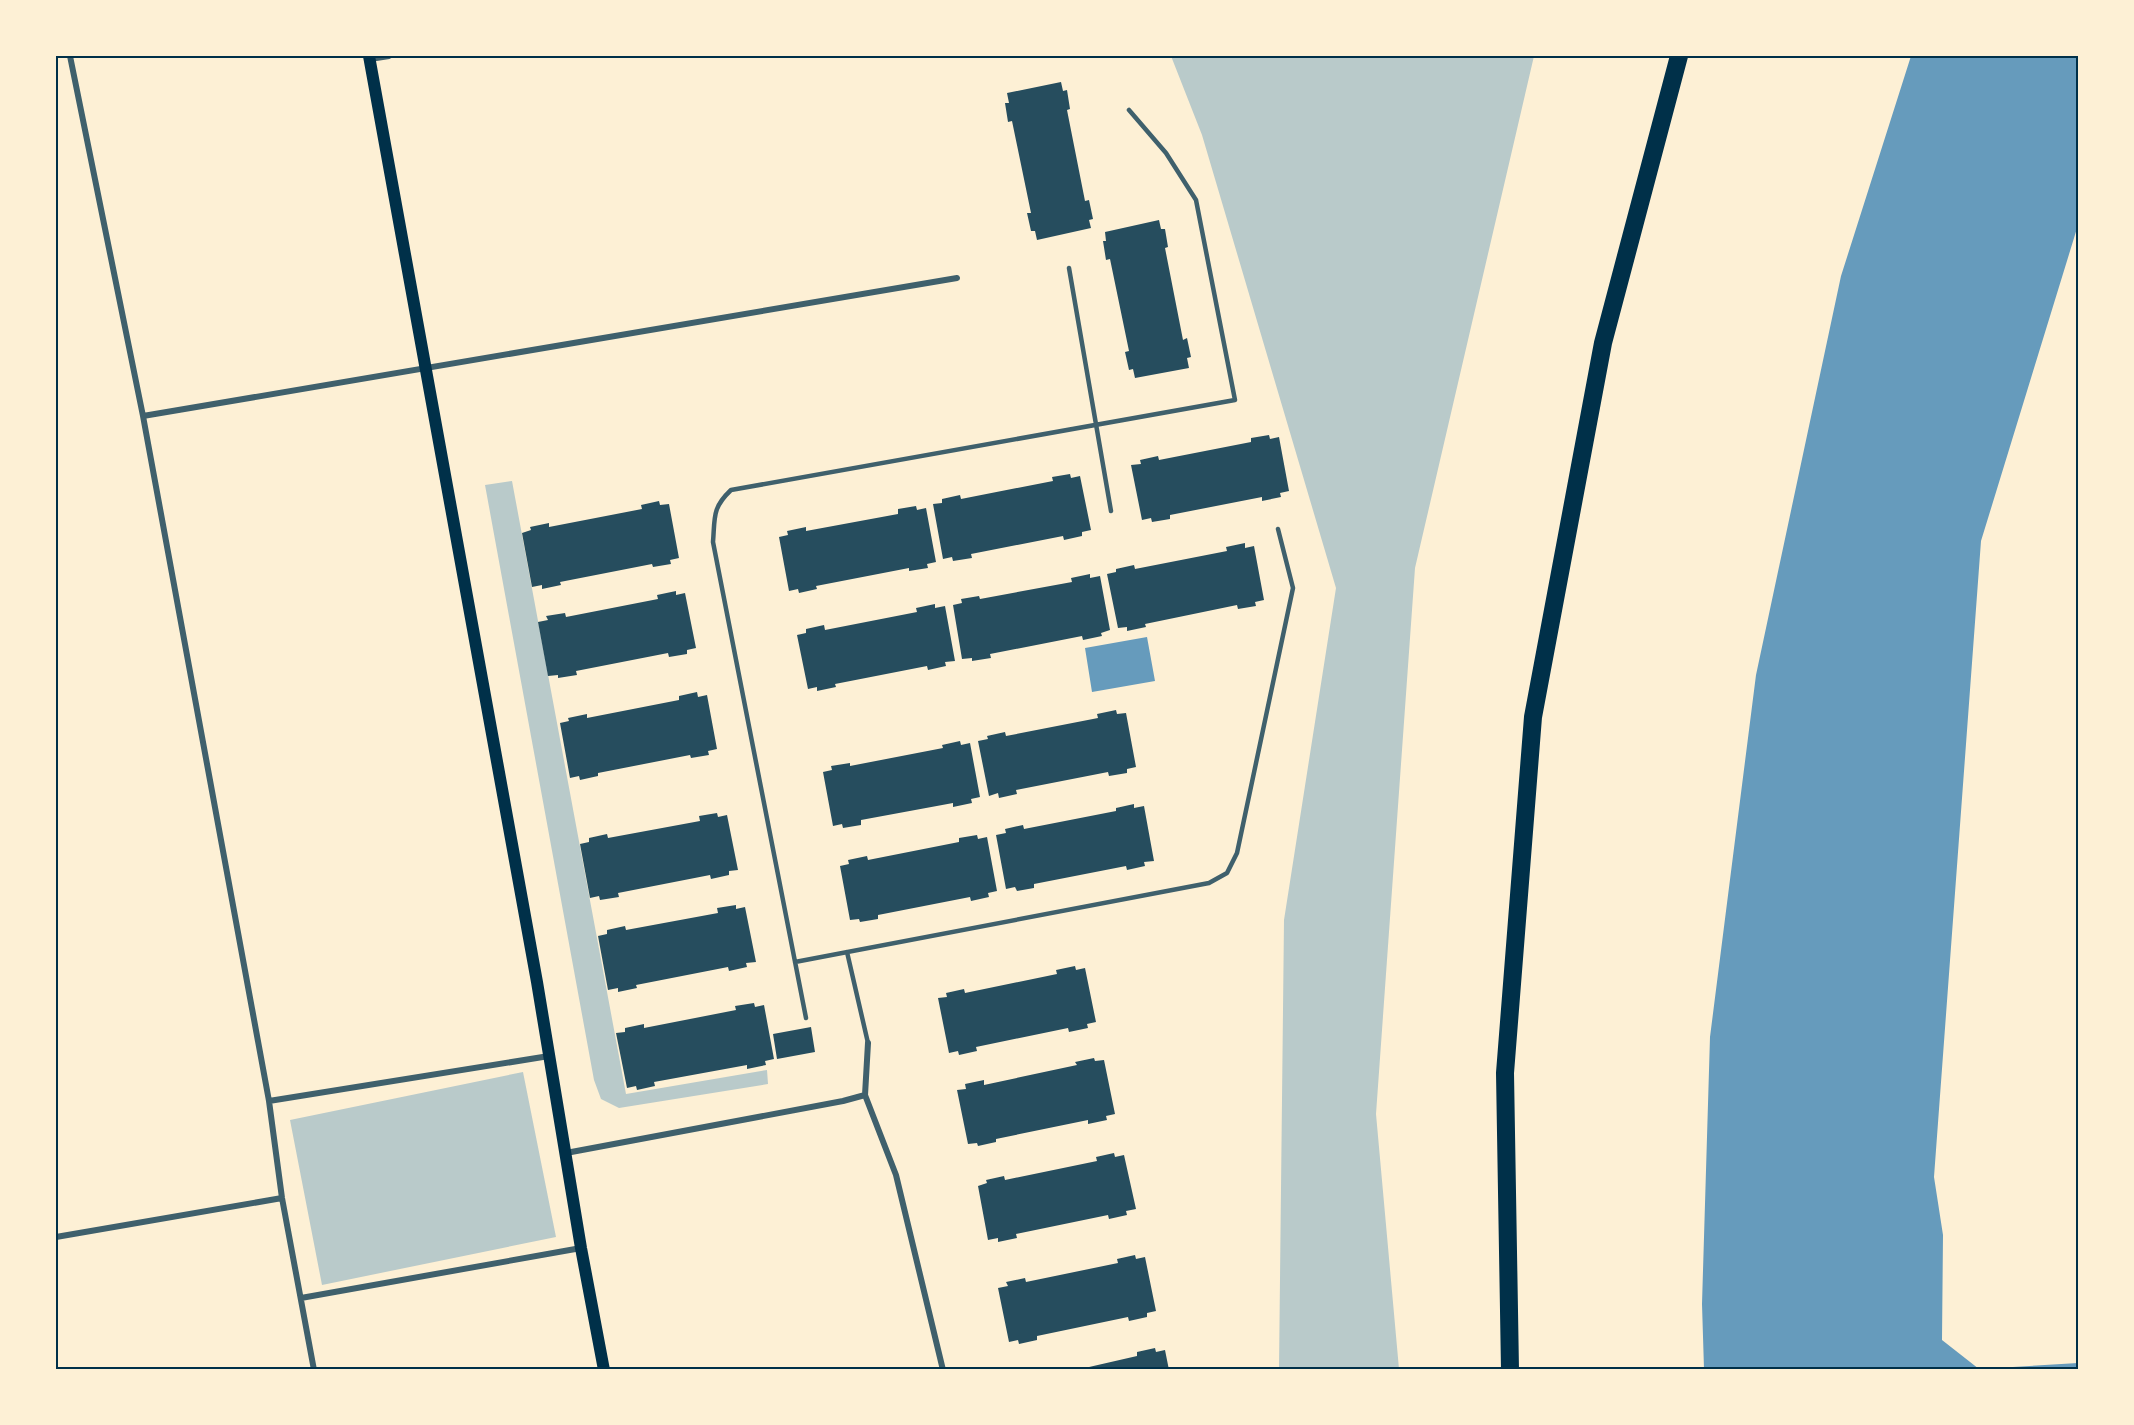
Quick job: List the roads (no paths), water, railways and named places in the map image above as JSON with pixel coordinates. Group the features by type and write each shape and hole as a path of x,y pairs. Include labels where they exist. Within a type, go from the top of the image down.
{"highway":[{"path":"1508,1366 1505,1073 1533,717 1603,343 1679,56"}],"main road":[{"path":"369,57 604,1370"}],"street":[{"path":"70,56 143,416 269,1101 282,1198 315,1370"},
{"path":"369,57 389,56"},
{"path":"143,416 957,278"},
{"path":"868,1043 865,1095 896,1175 943,1370"},
{"path":"269,1101 549,1056"},
{"path":"565,1154 865,1095"},
{"path":"56,1237 282,1198"},
{"path":"301,1298 581,1248"}],"lane":[{"path":"806,1018 713,542 715,516 720,501 731,490 1235,400 1196,200 1166,153 1129,110"},
{"path":"1068,268 1111,511"},
{"path":"795,962 1209,883 1227,873 1237,853 1293,588 1278,529"},
{"path":"847,952 868,1043"}],"water":[{"path":"1911,56 2078,56 2078,225 1981,541 1934,1177 1943,1235 1942,1340 1979,1369 1704,1369 1702,1304 1710,1037 1756,675 1841,276"},
{"path":"1147,637 1155,681 1092,692 1085,648"},
{"path":"2078,1363 2078,1369 1979,1369"}]}
